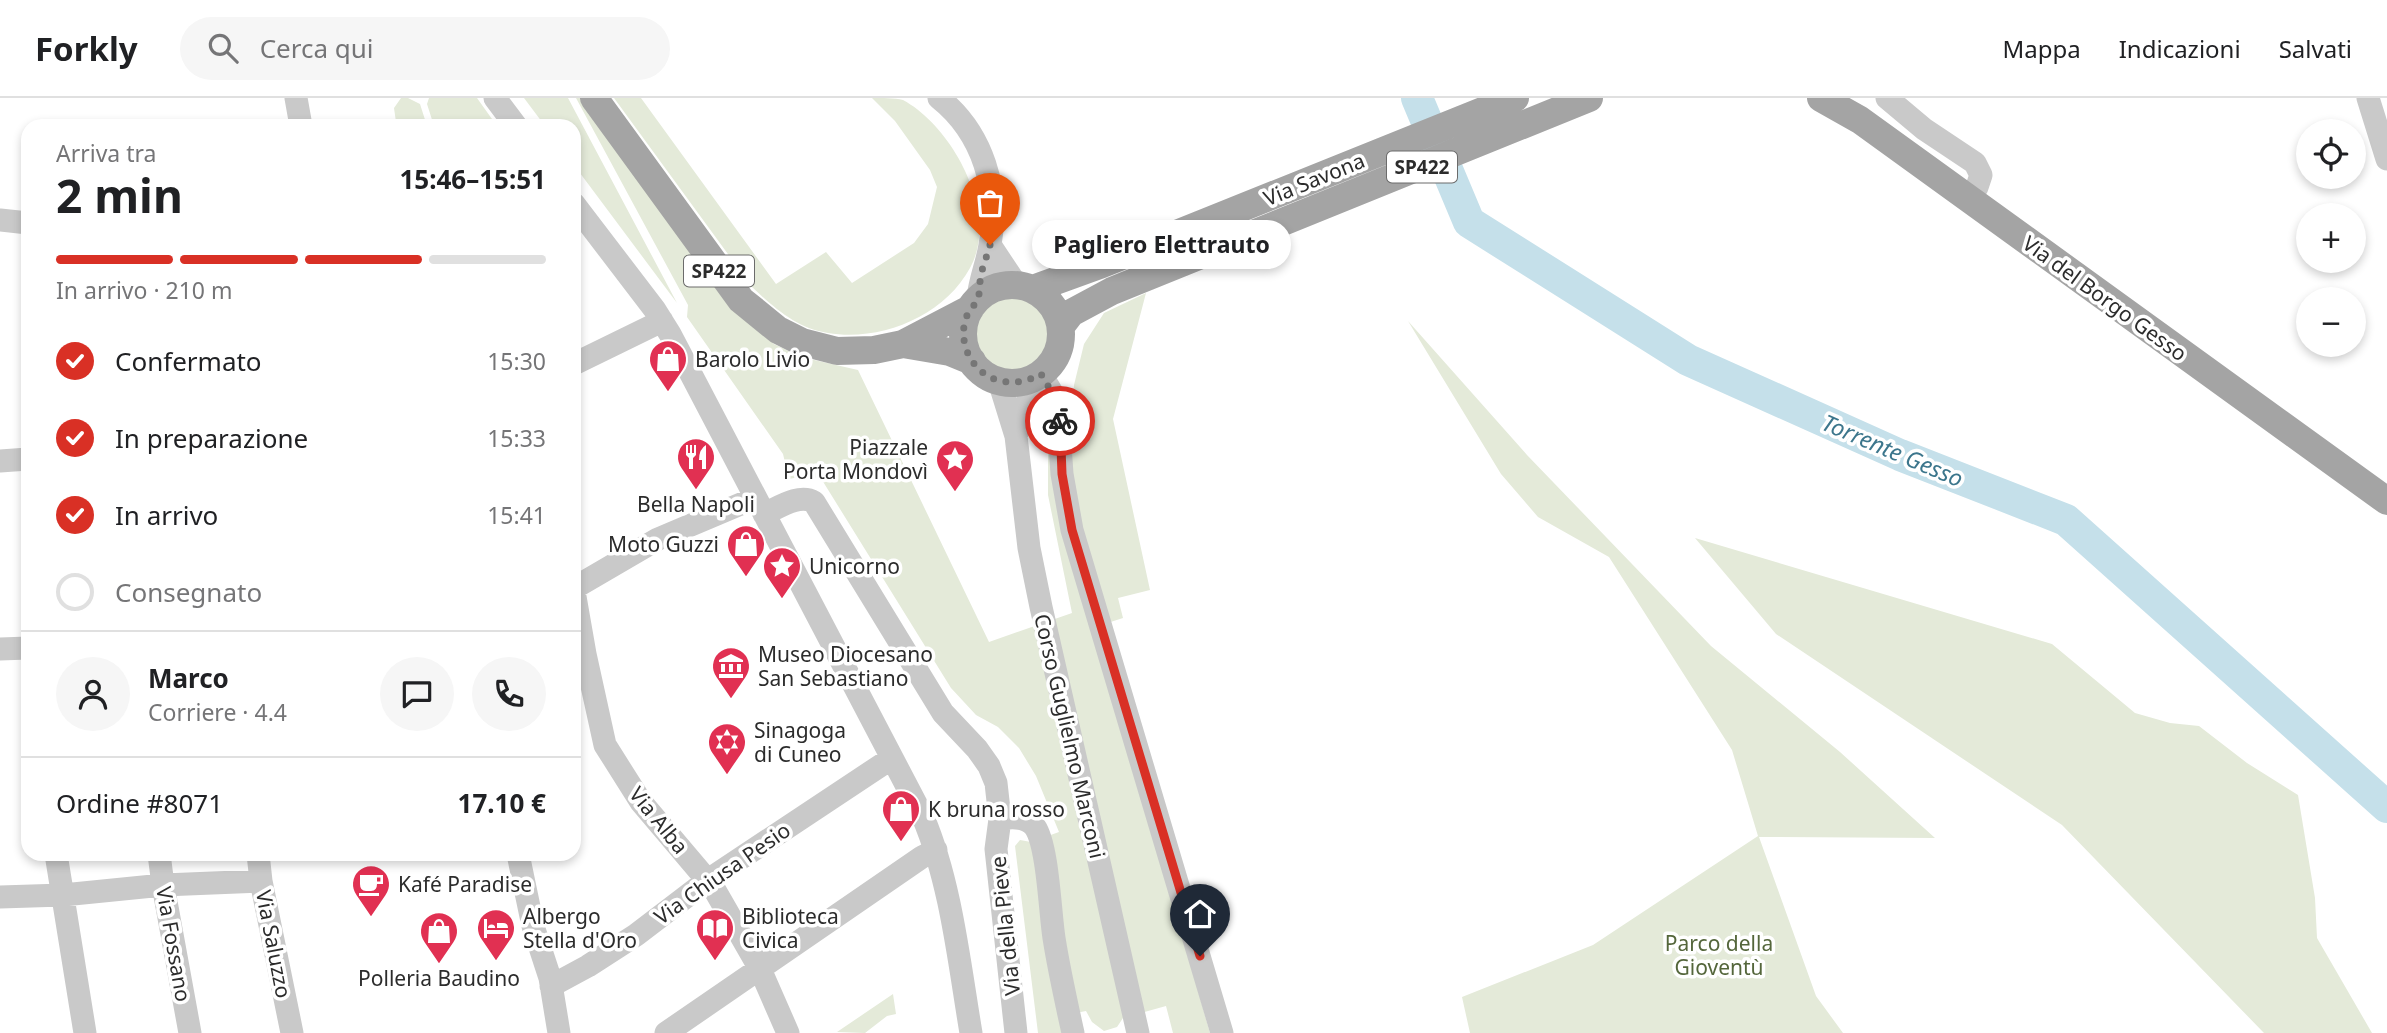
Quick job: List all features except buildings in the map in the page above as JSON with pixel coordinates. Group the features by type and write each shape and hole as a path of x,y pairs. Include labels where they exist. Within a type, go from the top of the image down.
{"main road":[{"name":"SP422","path":"594,98 741,300 778,330 802,342 837,351 874,350 903,344 974,304 989,290 1024,286"},
{"name":"Via Savona","path":"1024,286 1102,264 1515,98"},
{"name":"Via Savona","path":"1061,326 1071,313 1112,291 1589,98"},
{"name":"Via del Borgo Gesso","path":"1821,98 1860,120 2387,501"},
{"path":"999,381 1023,382 1038,376 1058,353 1061,326 1056,310 1046,298 1024,286"},
{"path":"972,361 966,349 964,335 965,322 974,304"},
{"name":"SP422","path":"903,344 950,352 972,361 979,370 999,381"}],"street":[{"path":"296,98 300,119"},
{"path":"495,98 511,119"},
{"path":"939,98 976,140 988,169 992,205 990,245 974,304"},
{"path":"1887,98 1924,128 1975,163 1981,175 1969,199"},
{"path":"2368,98 2387,159"},
{"path":"581,213 662,321 923,817 936,850 971,1033"},
{"path":"0,220 21,222"},
{"path":"990,245 1024,286"},
{"path":"581,361 662,321"},
{"path":"1038,376 1057,401 1062,474 1072,530 1222,1033"},
{"name":"Corso Guglielmo Marconi","path":"1016,436 1038,376"},
{"name":"Corso Guglielmo Marconi","path":"999,381 1016,436 1021,494 1036,584 1138,1033"},
{"path":"0,461 21,460"},
{"name":"Via della Pieve","path":"581,585 658,538 759,506 800,499 810,499 817,506 943,713 977,749 989,766 996,783 1000,819 996,849 1016,1033"},
{"name":"Via Alba","path":"581,630 605,745 641,802 708,880 760,969 788,1033"},
{"path":"0,649 21,648"},
{"name":"Via Chiusa Pesio","path":"551,986 588,966 636,934 708,880 892,758"},
{"path":"1000,819 1012,817 1026,820 1035,827 1040,842 1054,937 1073,1033"},
{"path":"666,1033 936,850"},
{"path":"57,861 85,1033"},
{"name":"Via Fossano","path":"160,861 190,1033"},
{"name":"Via Saluzzo","path":"259,861 292,1033"},
{"path":"519,861 531,919 551,986 559,1033"},
{"path":"0,897 261,881"},
{"path":"1049,892 1064,926 1086,1033"}],"green space":[{"path":"401,98 408,98 420,104 425,119 396,119 394,108"},
{"path":"429,98 477,98 492,119 432,119 427,104"},
{"path":"524,98 568,98 579,119 540,119"},
{"path":"576,98 581,98 730,308 774,344 801,357 858,370 989,642 1072,613 1048,495 1048,441 1072,435 1074,385 1084,344 1104,313 1146,293 1113,419 1150,590 1118,598 1123,618 1095,627 1210,1033 1173,1033 1166,1006 1123,1018 1117,1027 1104,1031 1092,1022 1086,1011 1060,1016 1063,1033 1038,1033 1015,846 1020,840 1031,842 1059,832 1036,776 1019,748 998,727 976,715 951,688 822,480 809,475 789,479 783,454 687,317 688,305"},
{"path":"614,98 641,98 776,284 826,252 852,283 914,243 928,224 937,187 930,170 895,121 872,98 903,100 939,130 967,174 979,223 978,246 970,268 959,285 944,300 909,322 889,329 848,335 807,327 778,310 752,287"},
{"path":"581,122 677,303 581,174"},
{"path":"1012,297 1026,300 1039,308 1047,321 1050,335 1047,349 1039,362 1026,370 1012,373 998,370 985,362 977,349 974,335 977,321 985,308 998,300"},
{"name":"Parco della Gioventù","path":"1408,321 1527,455 1711,646 1840,752 1935,838 1759,837 1816,996 1843,1033 1470,1033 1462,997 1593,945 1758,836 1732,750 1609,557 1538,517 1501,474"},
{"path":"1695,538 2052,644 2135,713 2170,723 2199,726 2247,763 2298,795 2315,898 2317,938 2372,1033 2264,1033 2062,825 1776,634"},
{"path":"893,994 896,1014 887,1016 865,1033 837,1032"}],"waterway":[{"name":"Torrente Gesso","path":"1417,98 1469,222 1688,360 1900,455 2066,520 2387,807"}],"way so far":[{"path":"990,245 980,279 978,298 965,322 966,349 979,370 999,381 1023,382 1041,374 1057,401 1060,421"}],"place":[{"name":"Pagliero Elettrauto","path":"990,245"},
{"name":"Barolo Livio","path":"668,393"},
{"name":"Bella Napoli","path":"696,491"},
{"name":"Piazzale Porta Mondovì","path":"955,493"},
{"name":"Moto Guzzi","path":"746,578"},
{"name":"Unicorno","path":"782,600"},
{"name":"Museo Diocesano San Sebastiano","path":"731,700"},
{"name":"Sinagoga di Cuneo","path":"727,776"},
{"name":"K bruna rosso","path":"901,843"},
{"name":"Kafé Paradise","path":"371,918"},
{"name":"Albergo Stella d'Oro","path":"496,962"},
{"name":"Biblioteca Civica","path":"715,962"},
{"name":"Polleria Baudino","path":"439,965"}],"route":[{"path":"1060,421 1062,474 1072,530 1200,956"}]}
